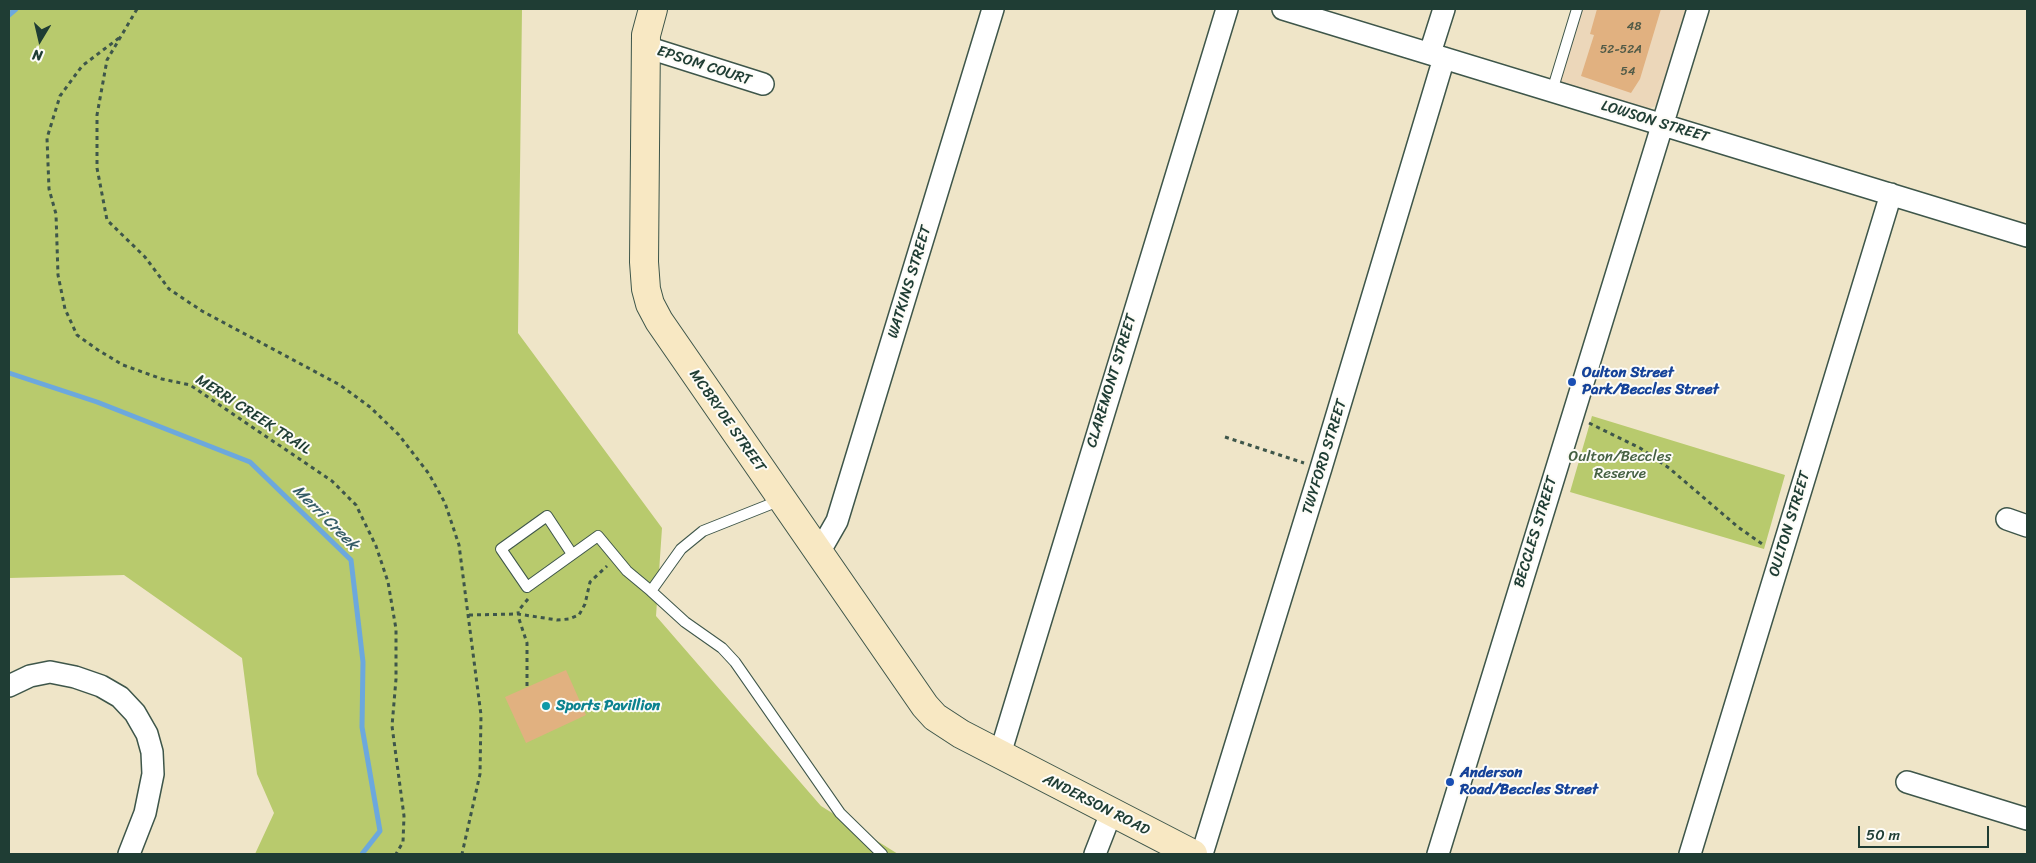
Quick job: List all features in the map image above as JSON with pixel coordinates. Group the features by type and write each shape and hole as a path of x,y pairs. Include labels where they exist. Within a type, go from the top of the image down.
{"street":[{"name":"MCBRYDE STREET","path":"653,9 646,35 644,262 646,289 650,304 689,366 925,706 935,716 961,734 1000,754"},
{"name":"WATKINS STREET","path":"817,550 826,542 837,521 993,9"},
{"name":"CLAREMONT STREET","path":"1000,754 1227,9"},
{"name":"LOWSON STREET","path":"1282,9 2027,236"},
{"name":"TWYFORD STREET","path":"1202,854 1321,468 1437,56 1444,9"},
{"name":"BECCLES STREET","path":"1438,854 1698,9"},
{"name":"EPSOM COURT","path":"646,47 763,84"},
{"name":"OULTON STREET","path":"1690,854 1891,194"},
{"path":"2007,519 2027,526"},
{"path":"9,686 30,676 50,672 75,677 101,686 120,697 136,713 147,734 152,752 153,774 145,813 129,854"},
{"name":"ANDERSON ROAD","path":"1000,754 1193,854"},
{"path":"1907,782 2027,819"},
{"path":"1095,854 1111,813"}],"lane":[{"path":"1552,90 1577,9"},
{"path":"651,591 681,549 703,531 782,500"},
{"path":"572,554 547,516 500,549 527,587 598,536 616,558 651,591 686,622 722,648 735,662 840,813 882,854"}],"path":[{"name":"MERRI CREEK TRAIL","path":"137,9 107,60 97,115 97,168 108,220 145,257 169,290 202,311 340,385 370,407 398,435 430,474 445,504 459,545 469,615 475,682 481,714 480,774 462,854"},
{"name":"MERRI CREEK TRAIL","path":"121,36 82,66 60,96 47,138 49,189 56,214 58,275 65,309 77,335 98,350 123,365 162,379 190,386 332,480 356,505 376,546 388,582 396,630 396,679 392,726 404,816 403,842 396,854"},
{"path":"1588,422 1640,448 1669,468 1738,527 1765,547"},
{"path":"1225,437 1321,468"},
{"path":"469,615 518,614 556,620 569,619 579,615 585,604 590,582 616,558"},
{"path":"527,686 527,642 518,611 529,599"}],"shaded area":[{"path":"1573,9 1689,9 1660,102 1656,106 1647,109 1638,107 1551,81"}],"green space":[{"path":"9,9 522,9 518,333 662,528 656,616 821,806 898,854 255,854 274,813 257,774 242,658 124,575 9,578"},
{"name":"Oulton/Beccles Reserve","path":"1592,416 1785,475 1764,549 1570,492"}],"building":[{"path":"1597,9 1661,9 1640,79 1631,93 1581,76 1594,35 1590,34"},
{"name":"Sports Pavillion","path":"566,670 586,715 526,743 505,697"}],"waterway":[{"name":"Merri Creek","path":"9,15 16,9"},
{"name":"Merri Creek","path":"9,373 97,402 250,462 351,560 363,662 362,727 380,831 362,854"}],"place":[{"name":"Oulton Street Park/Beccles Street","path":"1572,382"},
{"name":"Sports Pavillion","path":"546,706"},
{"name":"Anderson Road/Beccles Street","path":"1450,782"}]}
